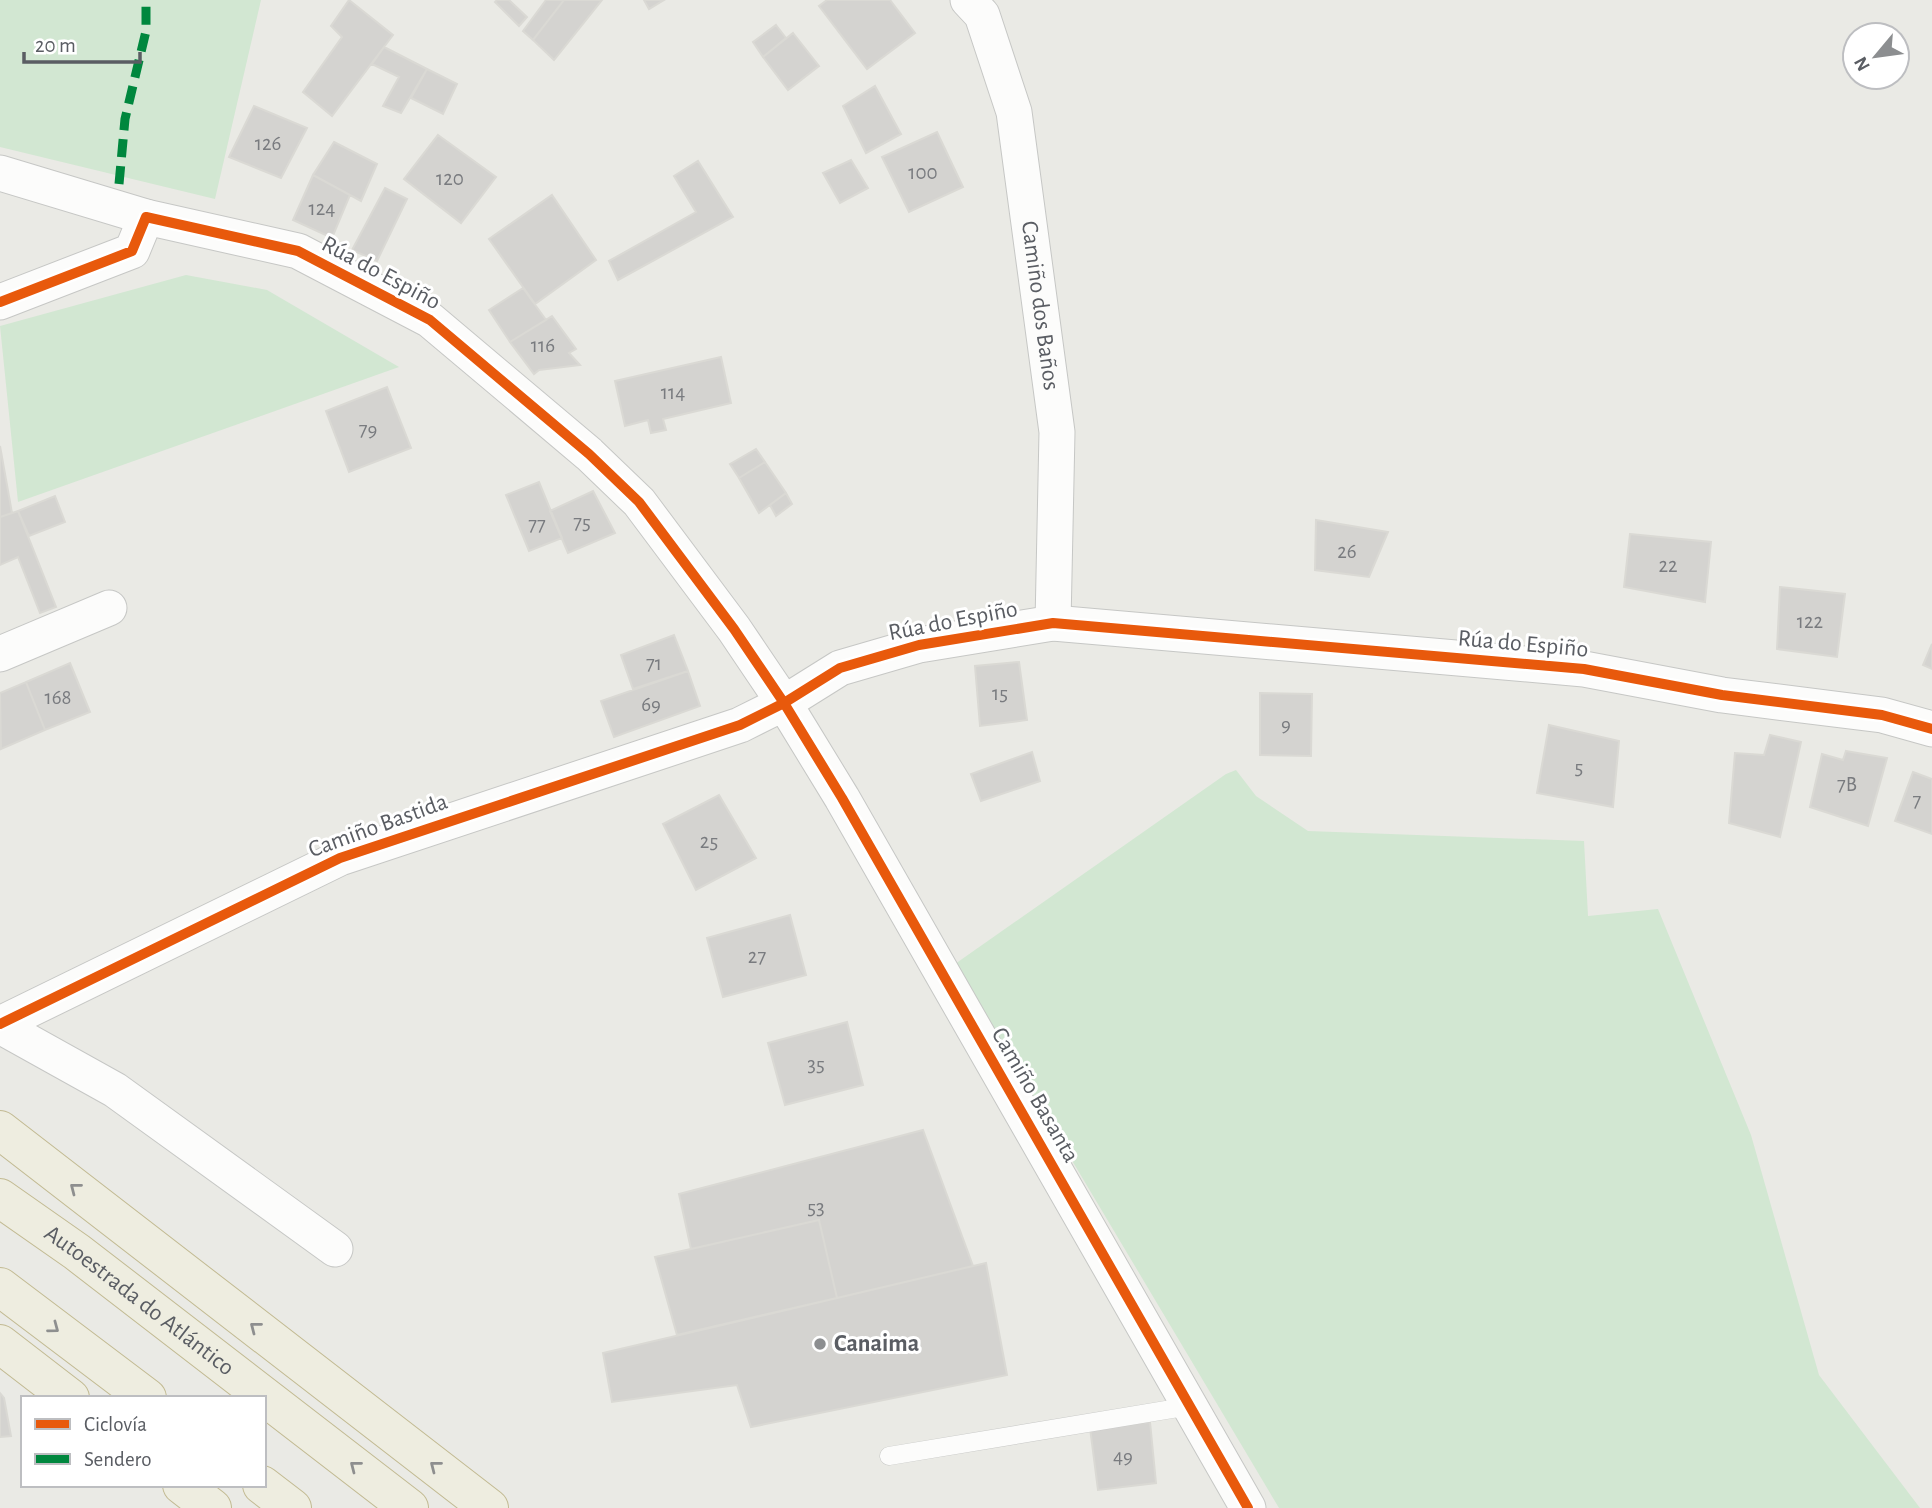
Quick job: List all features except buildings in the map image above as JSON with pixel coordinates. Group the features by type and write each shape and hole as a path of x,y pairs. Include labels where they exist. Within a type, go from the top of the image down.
{"highway":[{"path":"0,1130 489,1508"},
{"name":"Autoestrada do Atlántico","path":"0,1198 77,1252 264,1396"},
{"path":"0,1287 144,1396"},
{"path":"0,1344 67,1396"},
{"name":"Autoestrada do Atlántico","path":"266,1398 409,1508"},
{"path":"185,1487 212,1508"},
{"path":"265,1487 292,1508"}],"street":[{"name":"Camiño dos Baños","path":"968,0 982,15 1016,125 1057,432 1053,623"},
{"name":"Rúa do Espiño","path":"0,173 146,218 298,251 430,320 589,454 639,502 734,629 784,703 840,668 919,645 1053,623 1584,669 1722,695 1882,715 1932,729"},
{"path":"0,302 132,251 146,218"},
{"path":"0,654 109,608"},
{"name":"Camiño Bastida","path":"0,1025 340,858 740,725 784,703"},
{"name":"Camiño Basanta","path":"784,703 842,798 1248,1508"},
{"path":"0,1025 116,1090 335,1249"}],"lane":[{"path":"889,1456 1190,1406"}],"green space":[{"path":"0,0 261,0 215,199 0,147"},
{"path":"186,275 267,290 399,367 18,502 0,326"},
{"path":"1236,770 1256,796 1308,831 1584,841 1588,916 1658,909 1751,1135 1819,1375 1920,1508 1279,1508 955,964 1226,774"}],"marked path":[{"path":"119,184 125,119 146,31 146,0"}],"cycle path":[{"path":"0,302 132,251 146,217 298,251 430,320 589,454 639,502 734,629 784,703 840,668 919,645 1053,623 1584,669 1722,695 1882,715 1932,729"},
{"path":"0,1024 340,858 740,725 784,703 842,798 1248,1508"}],"place":[{"name":"Canaima","path":"820,1344"}]}
